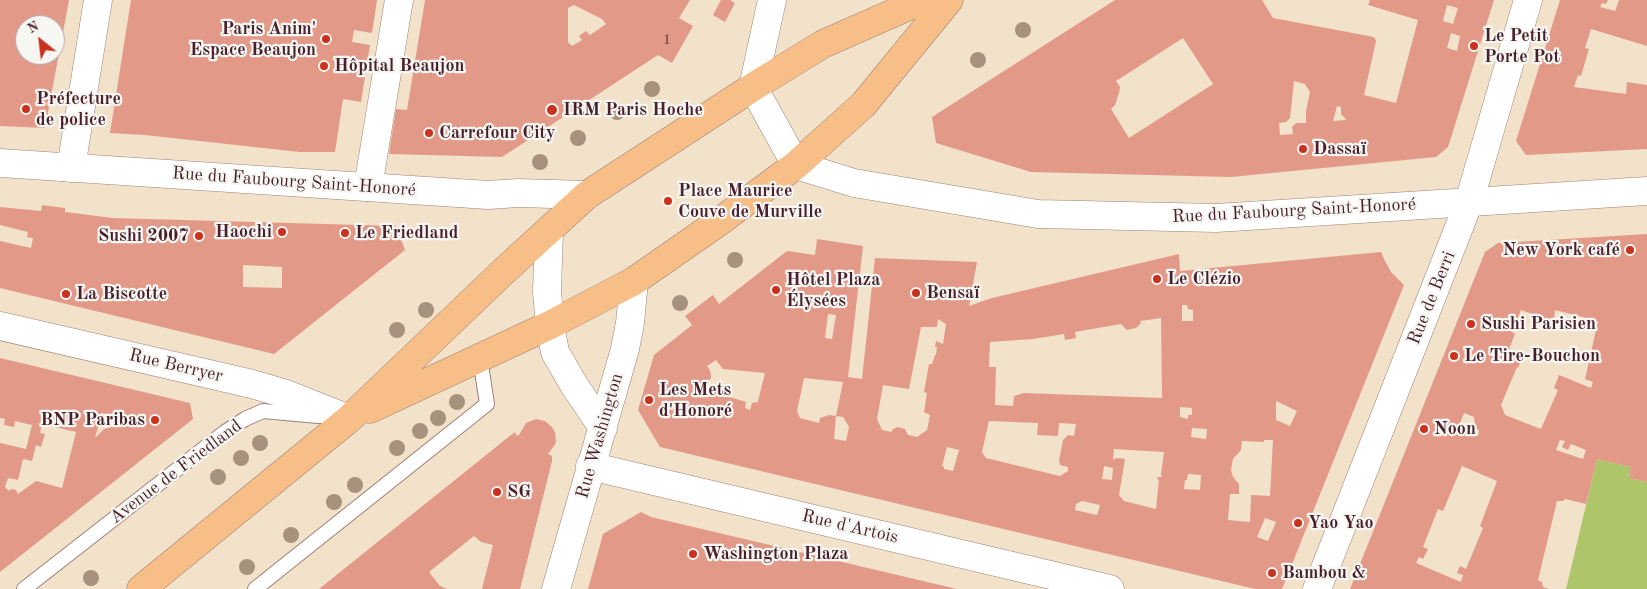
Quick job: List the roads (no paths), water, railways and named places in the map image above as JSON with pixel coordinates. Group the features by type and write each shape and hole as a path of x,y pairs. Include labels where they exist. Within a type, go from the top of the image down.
{"main road":[{"path":"141,589 349,419 504,271 587,195 753,87 839,36 923,0"},
{"path":"349,419 550,325 634,281 796,165 863,105 949,0"}],"street":[{"path":"72,168 98,0"},
{"path":"368,187 399,0"},
{"path":"772,0 753,87 796,165"},
{"name":"Rue de Berri","path":"1317,589 1468,202 1528,0"},
{"name":"Rue du Faubourg Saint-Honoré","path":"0,163 488,194 587,195"},
{"name":"Rue du Faubourg Saint-Honoré","path":"796,165 854,183 1038,214 1216,218 1647,191"},
{"path":"549,230 546,292 555,352 602,428"},
{"name":"Rue Washington","path":"556,589 625,349 630,323 634,281"},
{"name":"Rue Berryer","path":"0,326 252,384 286,394 349,419"},
{"name":"Rue d'Artois","path":"590,466 1110,589"}],"lane":[{"path":"255,589 487,404 480,358"},
{"name":"Avenue de Friedland","path":"24,589 224,432 245,419 263,411 349,419"}],"place":[{"name":"Paris Anim' Espace Beaujon","path":"326,39"},
{"name":"Le Petit Porte Pot","path":"1474,46"},
{"name":"Hôpital Beaujon","path":"324,66"},
{"name":"Préfecture de police","path":"26,109"},
{"name":"IRM Paris Hoche","path":"552,110"},
{"name":"Carrefour City","path":"429,133"},
{"name":"Dassaï","path":"1303,149"},
{"name":"Place Maurice Couve de Murville","path":"668,201"},
{"name":"Haochi","path":"282,232"},
{"name":"Le Friedland","path":"345,233"},
{"name":"Sushi 2007","path":"199,236"},
{"name":"New York café","path":"1630,250"},
{"name":"Le Clézio","path":"1157,279"},
{"name":"Hôtel Plaza Élysées","path":"776,290"},
{"name":"Bensaï","path":"916,293"},
{"name":"La Biscotte","path":"66,294"},
{"name":"Sushi Parisien","path":"1471,324"},
{"name":"Le Tire-Bouchon","path":"1454,356"},
{"name":"Les Mets d'Honoré","path":"649,400"},
{"name":"BNP Paribas","path":"155,420"},
{"name":"Noon","path":"1424,429"},
{"name":"SG","path":"497,492"},
{"name":"Yao Yao","path":"1298,523"},
{"name":"Washington Plaza","path":"693,554"},
{"name":"Bambou &","path":"1272,573"}]}
